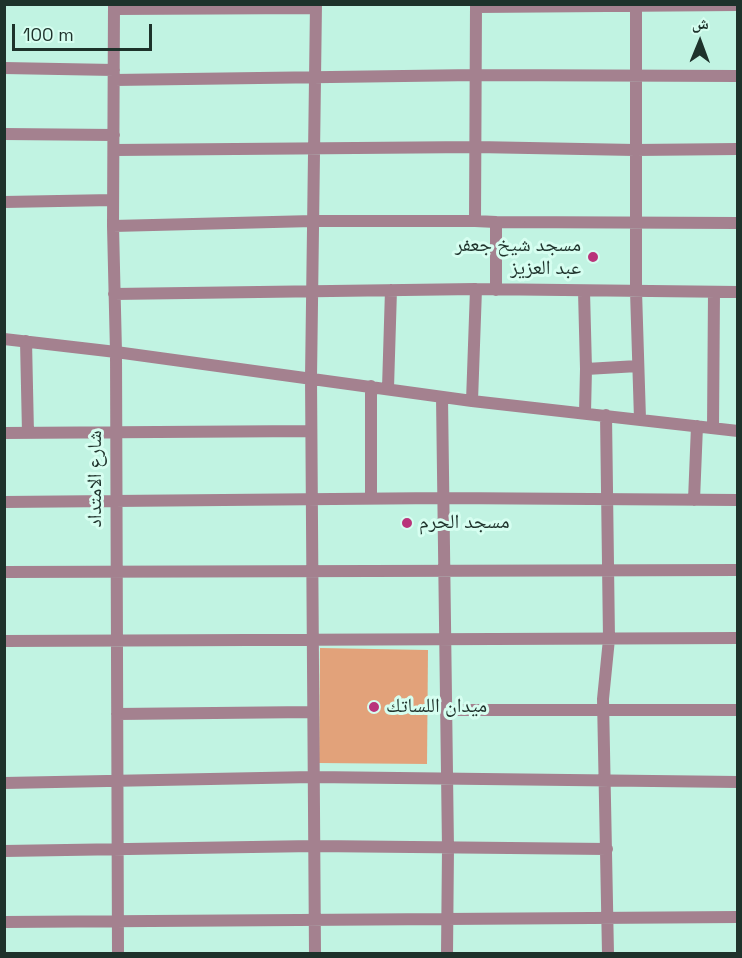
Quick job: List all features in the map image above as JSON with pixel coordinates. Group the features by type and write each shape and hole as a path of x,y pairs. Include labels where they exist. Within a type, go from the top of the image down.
{"street":[{"path":"636,5 636,291 639,419"},
{"path":"475,222 476,6 738,5"},
{"path":"114,7 316,6 311,378 315,954"},
{"name":"شارع الامتداد","path":"114,7 113,226 116,352 118,954"},
{"path":"4,68 114,75 316,78 476,75 738,76"},
{"path":"4,134 114,135"},
{"path":"114,150 476,147 738,149"},
{"path":"4,202 113,200"},
{"path":"113,226 313,221 738,223"},
{"path":"496,222 496,290"},
{"path":"114,294 476,289 738,292"},
{"path":"472,401 476,289"},
{"path":"388,388 391,290"},
{"path":"584,291 585,413"},
{"path":"713,428 714,292"},
{"path":"4,339 388,388 472,401 738,431"},
{"path":"26,341 28,433"},
{"path":"586,369 638,366"},
{"path":"371,386 371,498"},
{"path":"442,397 448,848 447,954"},
{"path":"606,415 609,639 603,711 608,954"},
{"path":"694,500 697,426"},
{"path":"4,433 311,431"},
{"path":"4,502 312,498 738,500"},
{"path":"4,572 738,570"},
{"path":"4,641 738,638"},
{"path":"446,710 738,710"},
{"path":"117,714 312,712"},
{"path":"4,783 313,777 738,782"},
{"path":"4,851 314,846 607,849"},
{"path":"4,922 738,917"}],"shaded area":[{"name":"ميدان اللساتك","path":"320,648 428,650 427,764 319,763"}],"place":[{"name":"مسجد شيخ جعفر عبد العزيز","path":"593,257"},
{"name":"مسجد الحرم","path":"407,523"},
{"name":"ميدان اللساتك","path":"374,707"}]}
